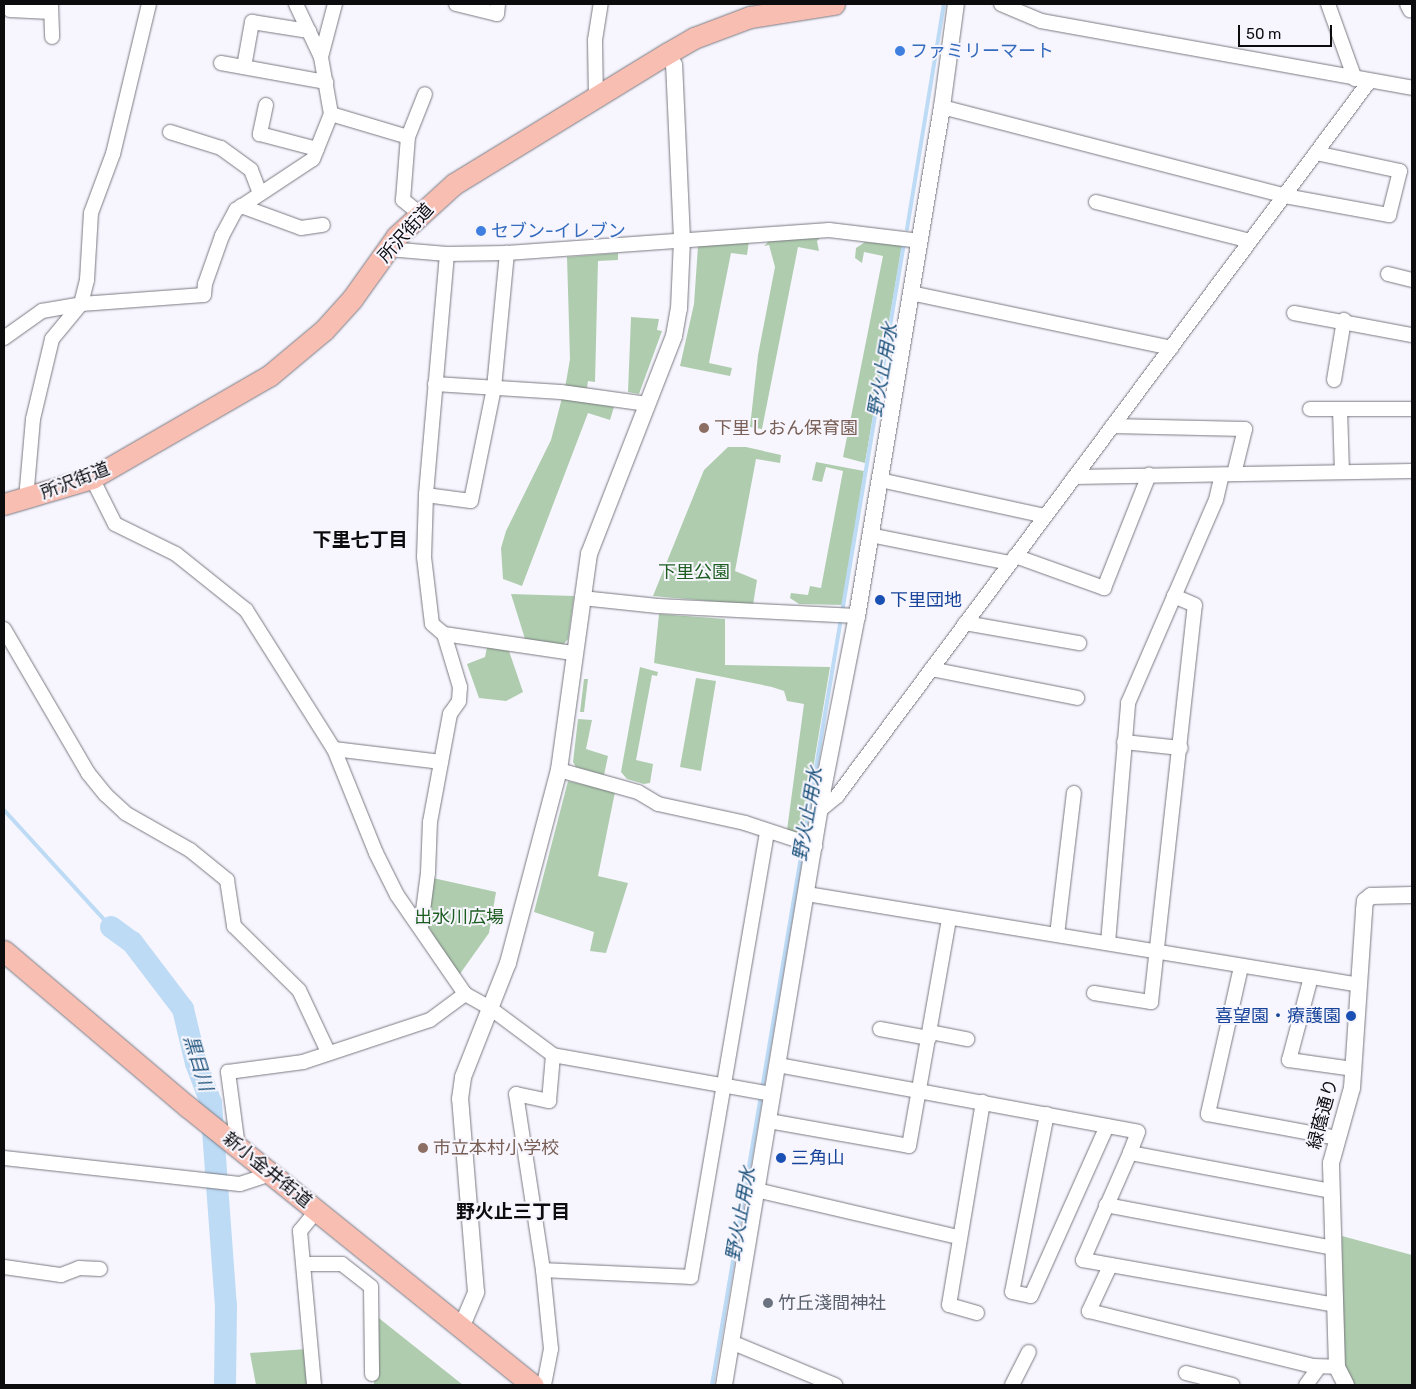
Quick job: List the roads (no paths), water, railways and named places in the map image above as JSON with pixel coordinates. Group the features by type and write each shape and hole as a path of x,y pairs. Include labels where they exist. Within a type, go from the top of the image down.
{"main road":[{"name":"所沢街道","path":"4,504 92,478 269,376 324,330 419,213 454,184 668,53 725,24 766,8 834,4"},
{"name":"新小金井街道","path":"4,951 188,1107 533,1385"}],"street":[{"path":"26,498 33,419 52,339 81,304 87,280 91,213 113,154 149,4"},
{"path":"4,338 42,311 81,304 204,295 205,284 226,225 241,206 297,172 313,159 332,114 321,58 296,4"},
{"path":"321,58 335,4"},
{"path":"456,4 497,14 498,4"},
{"path":"596,98 595,40 601,4"},
{"path":"724,1385 769,1121 766,1092 778,1065 807,894 809,844 820,810 848,615 870,535 880,480 942,107 956,4"},
{"path":"1001,4 1041,21 1361,81 1412,88"},
{"path":"1328,4 1361,81"},
{"path":"10,10 51,8 52,37"},
{"path":"244,67 252,22 309,31"},
{"path":"461,1328 476,1292 460,1100 463,1076 524,913 559,770 589,554 674,336 682,279 682,239 674,65 668,53"},
{"path":"221,62 326,82"},
{"path":"820,810 837,796 1285,196 1316,153 1361,81"},
{"path":"419,213 403,200 408,137 425,94"},
{"path":"266,105 260,134 317,149"},
{"path":"942,107 1285,196 1389,216 1400,171 1316,153"},
{"path":"332,114 408,137"},
{"path":"170,132 221,148 251,170 260,193"},
{"path":"1096,202 1250,241"},
{"path":"241,206 301,228 323,224"},
{"path":"388,249 447,254 507,253 829,230 920,241"},
{"path":"426,496 471,501 494,388 507,253"},
{"path":"447,254 426,496 424,557 432,624 444,634 574,653"},
{"path":"1388,274 1412,280"},
{"path":"911,293 1171,348"},
{"path":"1294,313 1344,320 1412,335"},
{"path":"1334,380 1344,320"},
{"path":"435,384 494,388 647,404"},
{"path":"1310,409 1412,409"},
{"path":"1340,409 1342,472"},
{"path":"1108,943 1128,703 1228,475 1245,429 1112,426"},
{"path":"1074,477 1412,471"},
{"path":"870,535 1012,560 1104,588 1149,475"},
{"path":"92,478 115,524 176,554 246,610 334,749 376,854 397,895 420,926 464,994 490,1008 553,1055 766,1092"},
{"path":"880,480 1045,516"},
{"path":"1094,993 1151,1002 1182,748 1195,605 1174,596"},
{"path":"582,598 658,606 848,615"},
{"path":"965,623 1078,643"},
{"path":"4,629 79,758 106,795 126,813 190,850 227,880 234,926 299,990 328,1052"},
{"path":"420,926 428,873 430,822 450,714 459,702 460,687 444,634"},
{"path":"931,669 1077,698"},
{"path":"1124,742 1182,748"},
{"path":"334,749 441,762"},
{"path":"559,770 638,792 658,804 745,823 809,844"},
{"path":"1057,935 1074,793"},
{"path":"543,1270 691,1277 767,831"},
{"path":"807,894 1360,986"},
{"name":"緑蔭通り","path":"1346,1385 1337,1367 1331,1163 1336,1138 1352,1088 1365,901 1371,896 1412,895"},
{"path":"769,1121 909,1146 930,1035 949,918"},
{"path":"1241,967 1208,1114 1336,1138"},
{"path":"1311,977 1289,1060 1354,1069"},
{"path":"234,1144 228,1072 303,1062 328,1052 430,1020 464,994"},
{"path":"880,1029 967,1039"},
{"path":"544,1385 551,1349 543,1270 516,1094 549,1101 553,1055"},
{"path":"778,1065 1138,1132 1083,1260 1335,1306"},
{"path":"977,1313 949,1305 958,1237 983,1102"},
{"path":"1047,1114 1012,1292 1031,1296 1107,1126"},
{"path":"1130,1153 1331,1191"},
{"path":"4,1158 240,1184 270,1174"},
{"path":"756,1190 958,1237"},
{"path":"1106,1205 1333,1248"},
{"path":"314,1385 300,1231 316,1211"},
{"path":"304,1264 342,1264 372,1287 372,1374"},
{"path":"1110,1266 1089,1311 1319,1367 1337,1367"},
{"path":"4,1267 61,1274 79,1268 100,1269"},
{"path":"731,1342 835,1385"},
{"path":"1012,1385 1029,1352"},
{"path":"1306,1385 1319,1367"},
{"path":"1186,1373 1232,1385"}],"waterway":[{"name":"野火止用水","path":"907,229 944,4"},
{"name":"野火止用水","path":"762,1089 904,243"},
{"name":"黒目川","path":"4,810 111,927"},
{"name":"黒目川","path":"111,927 132,942 183,1009 196,1063 211,1103 226,1305 225,1385"},
{"name":"野火止用水","path":"712,1385 761,1096"}],"place":[{"name":"ファミリーマート","path":"900,51"},
{"name":"セブン-イレブン","path":"481,231"},
{"name":"下里しおん保育園","path":"704,428"},
{"name":"下里団地","path":"880,600"},
{"name":"喜望園・療護園","path":"1351,1016"},
{"name":"市立本村小学校","path":"423,1148"},
{"name":"三角山","path":"781,1158"},
{"name":"竹丘淺間神社","path":"768,1303"}],"district":[{"name":"下里七丁目","path":"360,540"},
{"name":"野火止三丁目","path":"513,1212"}],"park label":[{"name":"下里公園","path":"694,572"},
{"name":"出水川広場","path":"459,917"}]}
